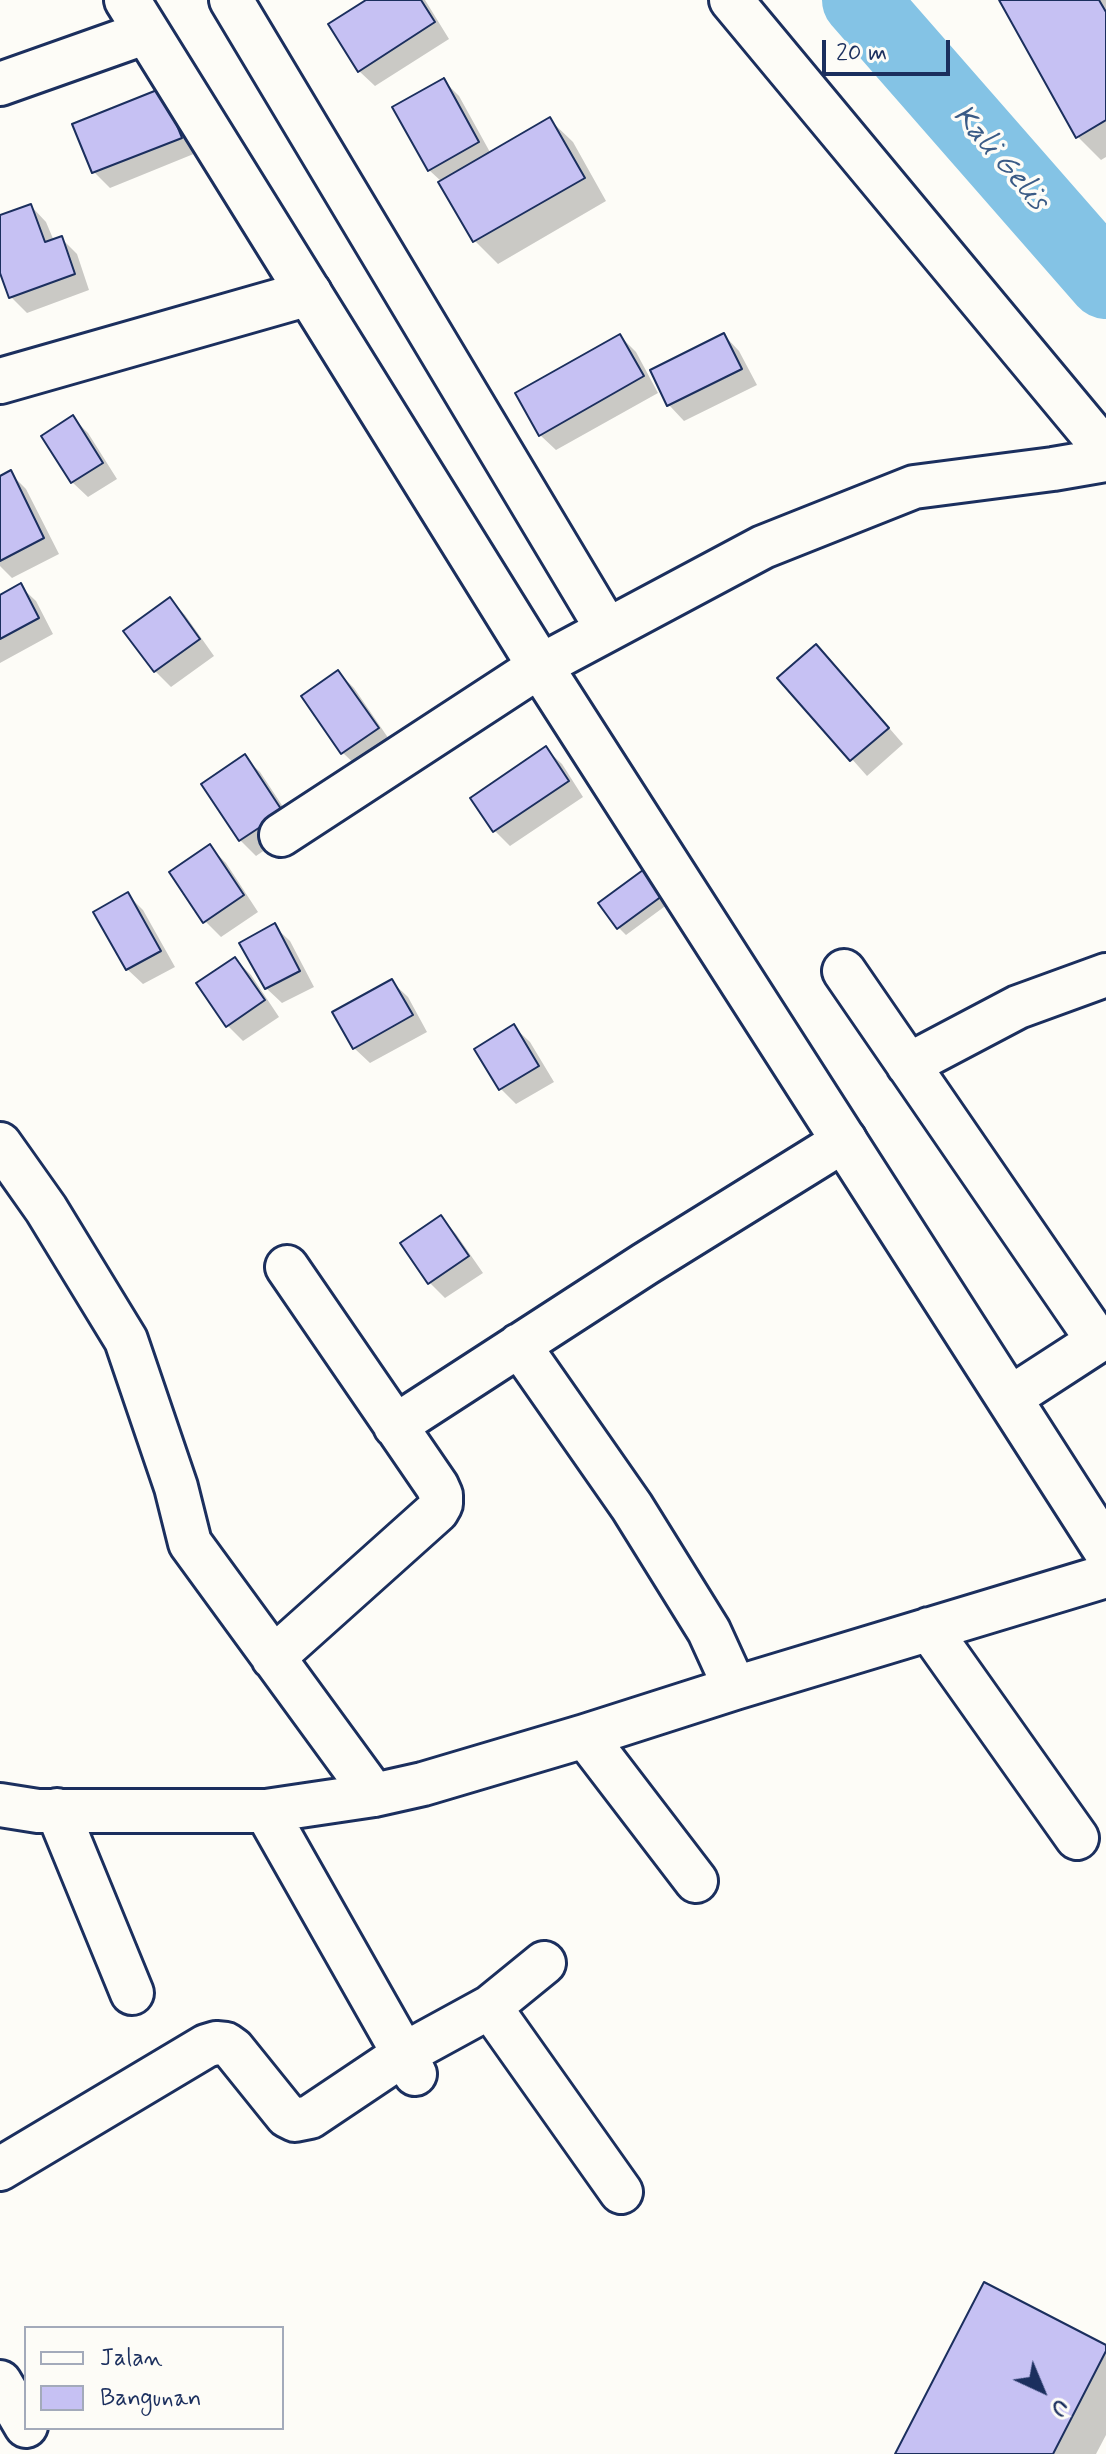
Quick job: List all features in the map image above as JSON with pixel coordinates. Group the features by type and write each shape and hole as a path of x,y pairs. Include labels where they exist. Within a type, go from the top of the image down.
{"main road":[{"path":"137,16 540,666 1106,1550"},
{"path":"0,381 309,293"}],"street":[{"path":"231,0 607,629"},
{"path":"731,0 1106,451"},
{"path":"0,84 137,16"},
{"path":"281,835 540,666 763,547 914,487 1106,460"},
{"path":"844,971 1098,1341 1010,1398"},
{"path":"908,1065 1018,1007 1106,975"},
{"path":"395,1426 845,1140"},
{"path":"0,1144 46,1209 126,1340 176,1487 190,1543 374,1795"},
{"path":"273,1658 437,1511 441,1504 437,1486 287,1267"},
{"path":"519,1345 640,1519 709,1631 735,1688"},
{"path":"0,1805 38,1811 266,1811 374,1795 423,1784 585,1736 1106,1576"},
{"path":"929,1629 1077,1838"},
{"path":"585,1736 696,1881"},
{"path":"57,1810 132,1993"},
{"path":"266,1811 410,2064"},
{"path":"0,2169 206,2046 226,2044 287,2116 295,2120 310,2117 410,2064 490,2007 544,1963"},
{"path":"490,2007 621,2192"},
{"path":"0,2382 24,2426"}],"building":[{"path":"366,0 421,0 435,22 358,72 328,24"},
{"path":"999,0 1099,0 1106,12 1106,120 1076,138"},
{"path":"444,78 479,142 428,171 392,107"},
{"path":"162,88 182,138 92,173 72,124"},
{"path":"550,117 585,178 473,242 438,182"},
{"path":"31,204 45,242 62,236 75,274 9,298 0,273 0,215"},
{"path":"724,333 742,369 667,406 650,370"},
{"path":"620,334 644,376 539,436 515,393"},
{"path":"73,415 103,463 71,483 41,436"},
{"path":"11,470 44,538 0,561 0,476"},
{"path":"21,583 39,618 0,639 0,595"},
{"path":"170,597 200,639 154,672 123,631"},
{"path":"816,644 889,728 850,761 777,678"},
{"path":"338,670 379,728 341,754 301,696"},
{"path":"546,746 569,781 493,832 470,798"},
{"path":"245,754 283,812 239,841 201,784"},
{"path":"210,844 244,895 203,923 169,872"},
{"path":"643,870 662,896 617,929 598,903"},
{"path":"128,892 161,951 126,970 93,912"},
{"path":"275,923 300,971 265,989 239,943"},
{"path":"235,957 265,1000 226,1027 196,983"},
{"path":"392,979 413,1015 353,1049 332,1012"},
{"path":"514,1024 539,1066 499,1090 474,1049"},
{"path":"441,1215 469,1256 428,1284 400,1243"},
{"path":"984,2282 1106,2345 1106,2351 1053,2454 895,2454"}],"waterway":[{"name":"Kali Gelis","path":"860,0 1106,281"}]}
